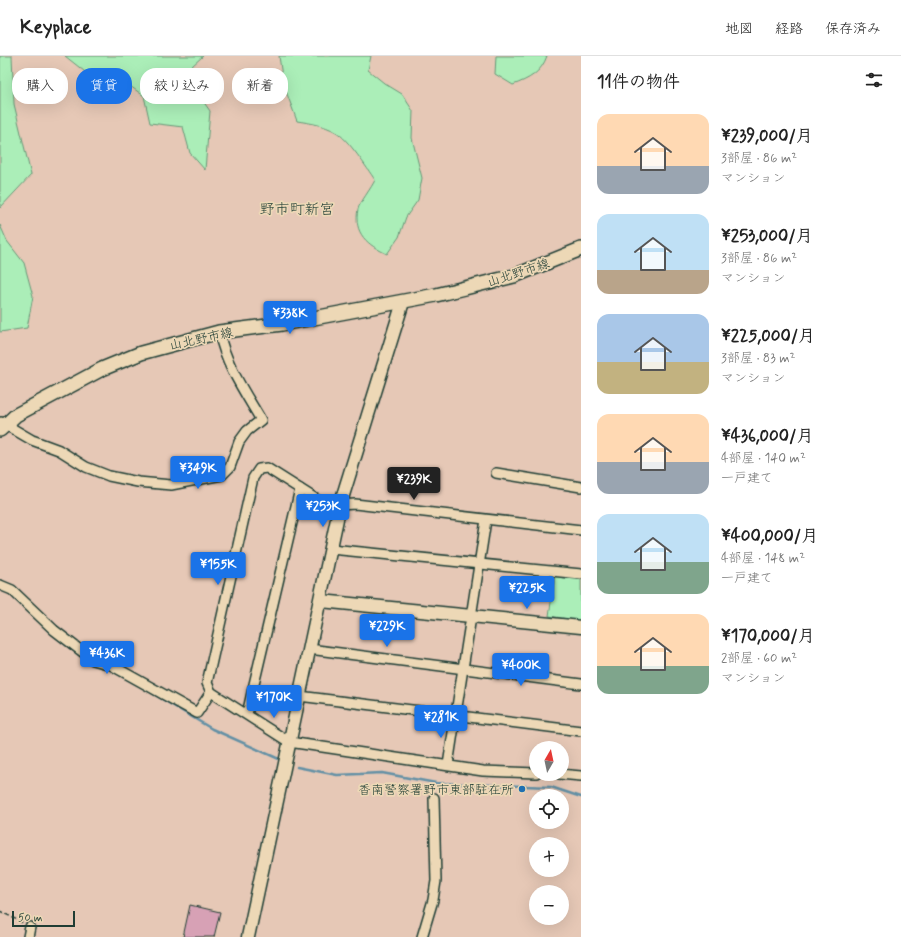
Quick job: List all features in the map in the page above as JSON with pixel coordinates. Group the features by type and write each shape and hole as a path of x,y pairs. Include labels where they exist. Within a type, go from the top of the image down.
{"main road":[{"name":"山北野市線","path":"2,425 16,415 102,369 141,353 219,332 282,324 403,302 514,276 581,249"}],"street":[{"path":"248,937 309,649 321,601 339,509 403,302"},
{"path":"2,425 32,440 47,444 86,467 109,476 138,482 171,485 222,475 230,467 239,442 247,431 261,420 231,371 223,352 219,332"},
{"path":"529,773 484,770 289,742 211,692 207,683 253,478 259,469 267,468 300,489 339,509 355,504 581,530"},
{"path":"496,473 581,487"},
{"path":"247,714 300,489"},
{"path":"448,765 486,520"},
{"path":"331,548 581,574"},
{"path":"0,585 12,590 54,630 93,660 111,665 197,713 211,692"},
{"path":"321,601 581,627"},
{"path":"309,649 581,684"},
{"path":"299,696 581,731"},
{"path":"569,775 581,776"},
{"path":"422,937 433,900 436,881 434,798"},
{"path":"28,937 30,927"}],"path":[{"path":"0,911 30,927"}],"green space":[{"path":"0,56 12,56 12,104 14,104 31,175 0,208"},
{"path":"65,56 203,56 192,66 192,68 140,68 140,93 132,87 132,68 80,68"},
{"path":"279,56 371,56 368,70 384,83 402,94 413,111 412,138 422,178 418,200 406,217 399,237 387,254 374,247 364,238 358,225 358,209 375,180 357,154 336,132 322,126 297,121 288,97 288,68 281,68"},
{"path":"496,56 547,56 541,67 534,75 513,85 495,74"},
{"path":"146,104 205,104 210,111 205,170 190,153 183,127 150,123"},
{"path":"0,225 7,241 24,263 33,296 27,328 0,332"},
{"path":"555,575 581,578 581,621 549,616"}],"building":[{"path":"190,905 220,912 214,937 183,937"}],"waterway":[{"path":"152,693 212,729 279,759"},
{"path":"297,767 337,775 382,773 436,783 551,787 581,797"}],"place":[{"name":"香南警察署野市東部駐在所","path":"522,789"}],"district":[{"name":"野市町新宮","path":"297,209"}]}
